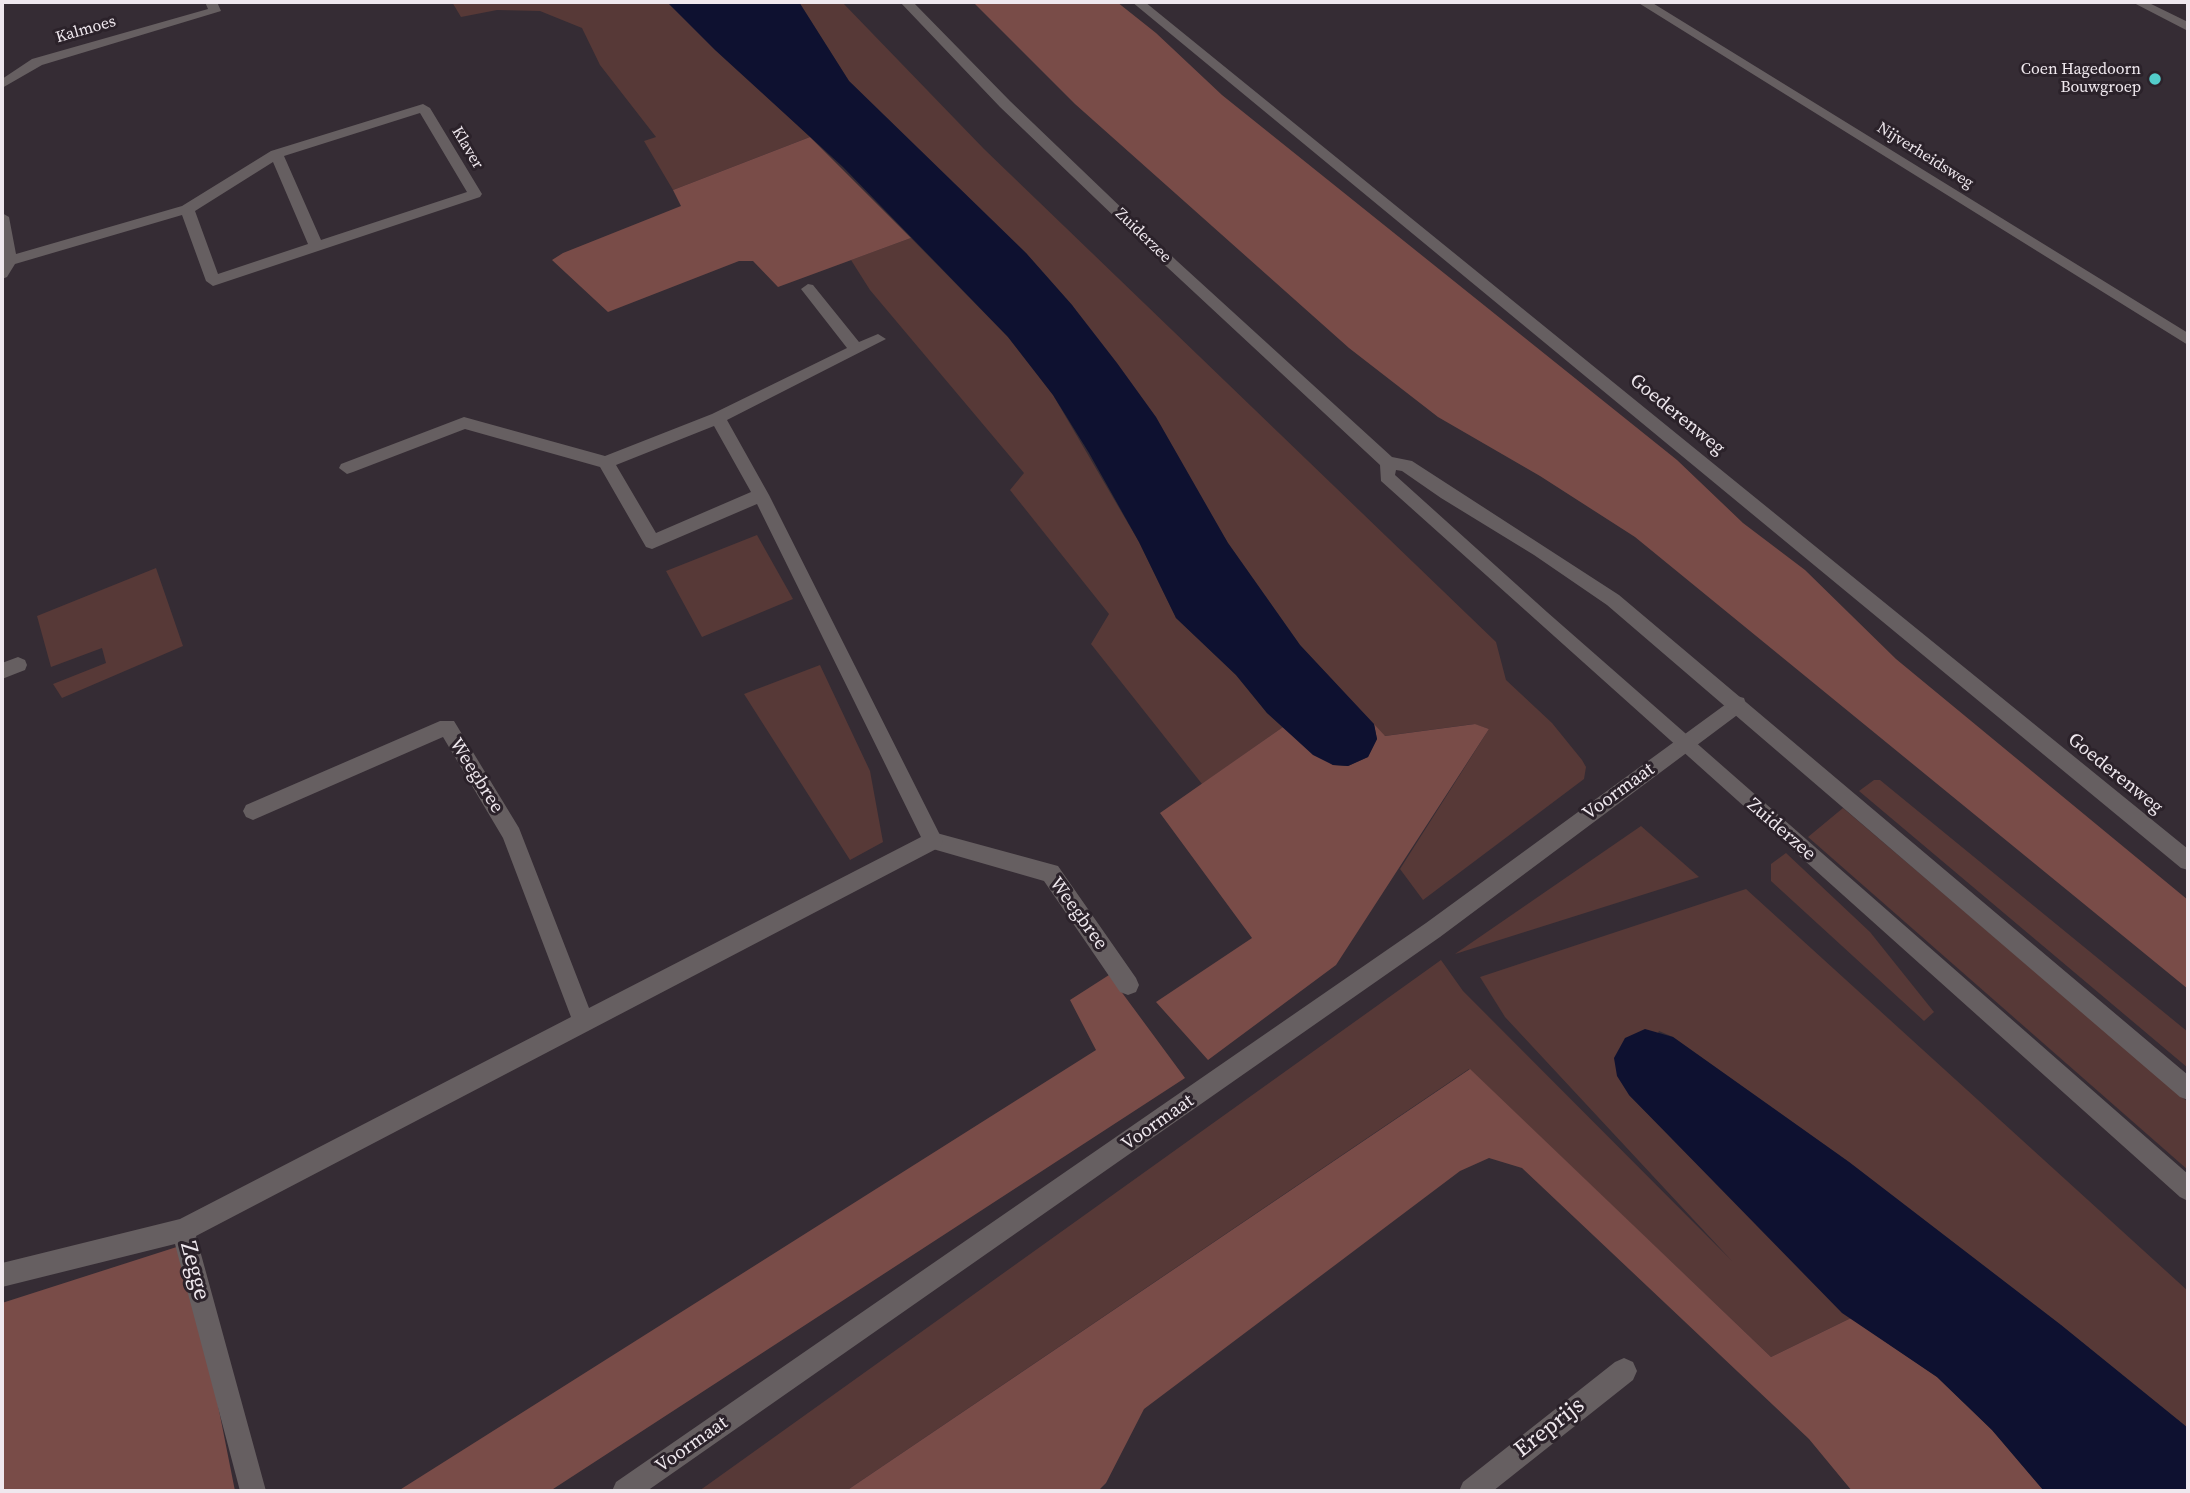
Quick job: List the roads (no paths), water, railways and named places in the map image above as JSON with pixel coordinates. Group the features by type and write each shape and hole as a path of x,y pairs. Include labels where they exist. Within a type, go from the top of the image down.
{"street":[{"name":"Kalmoes","path":"2,84 37,62 215,11 211,2"},
{"name":"Zuiderzee","path":"905,2 1005,104 1143,236 1388,463 1406,465 1457,501 1573,572 1613,600 2188,1089"},
{"name":"Goederenweg","path":"1138,2 2188,861"},
{"name":"Nijverheidsweg","path":"1643,2 2188,340"},
{"path":"2138,2 2188,27"},
{"name":"Klaver","path":"10,261 187,209 276,154 423,108 475,194 213,282 187,209"},
{"path":"276,154 317,247"},
{"path":"2,218 10,261 2,274"},
{"path":"808,289 855,348"},
{"path":"347,468 464,423 606,462 718,418 855,348 878,339"},
{"path":"183,1230 583,1020 933,841 761,495 718,418"},
{"path":"606,462 652,542 761,495"},
{"name":"Zuiderzee","path":"1388,463 1387,477 1684,744 2188,1189"},
{"name":"Voormaat","path":"625,1491 1367,977 1737,704"},
{"name":"Weegbree","path":"253,811 447,727 512,834 583,1020"},
{"name":"Weegbree","path":"933,841 1051,873 1128,985"},
{"name":"Zegge","path":"2,1275 183,1230 253,1491"},
{"name":"Ereprijs","path":"1476,1490 1624,1371"}],"place":[{"name":"Coen Hagedoorn Bouwgroep","path":"2155,79"}]}
